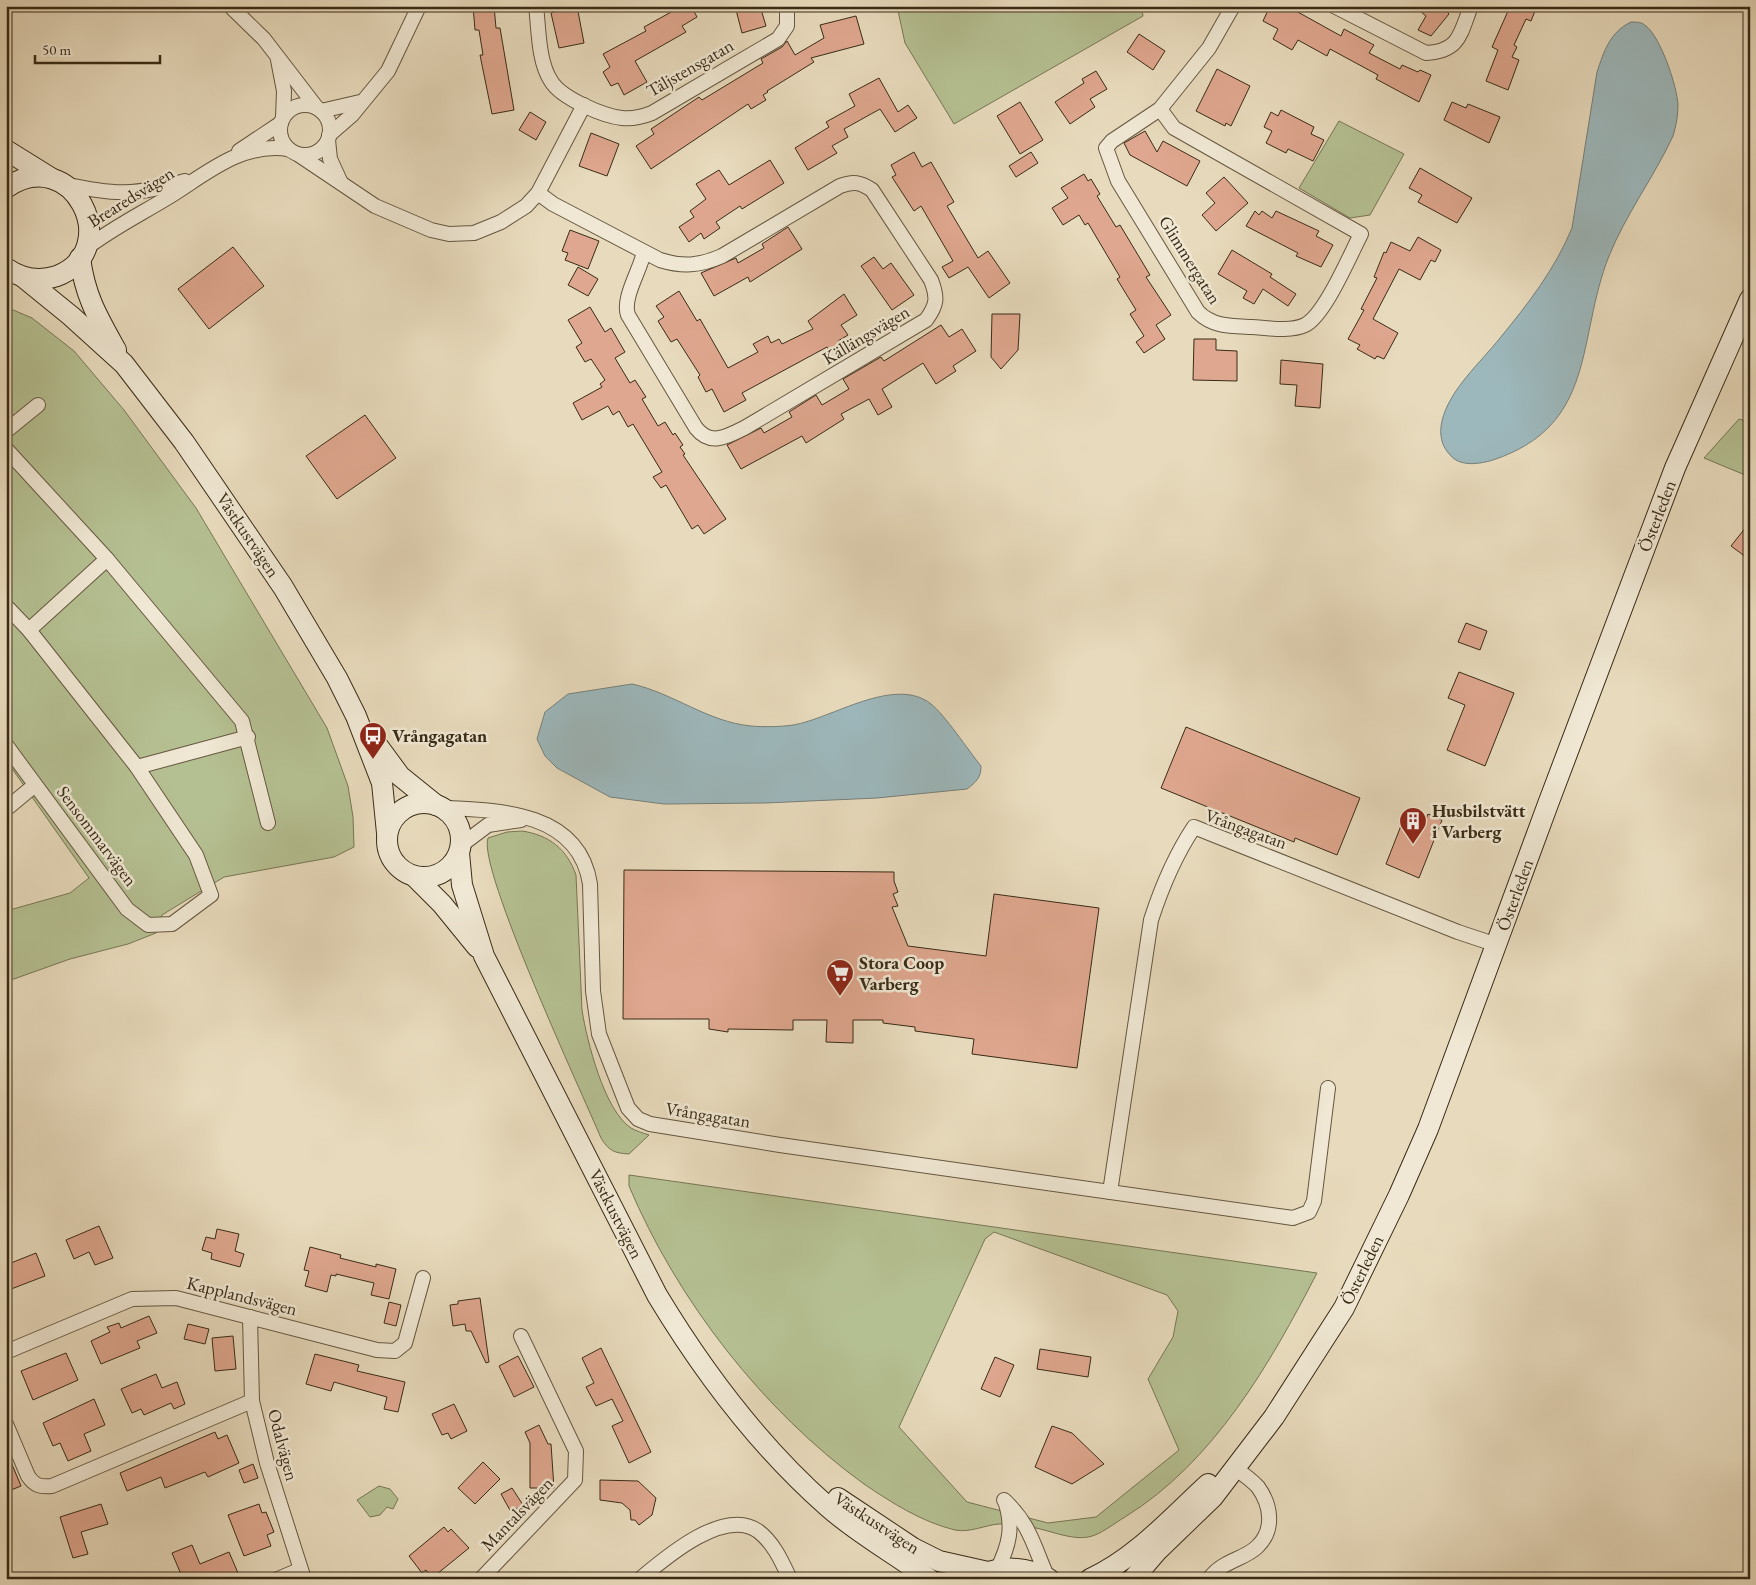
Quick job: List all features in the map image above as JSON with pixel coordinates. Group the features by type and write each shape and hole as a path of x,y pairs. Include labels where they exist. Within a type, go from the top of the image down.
{"street":[{"path":"230,6 264,39 329,122 330,159 343,185"},
{"path":"293,152 316,153 352,115 360,102 388,71 419,6"},
{"name":"Täljstensgatan","path":"536,6 544,65 551,82 565,95 584,105 620,118 642,117 652,113 778,39 787,26 787,6"},
{"name":"Glimmergatan","path":"1160,109 1174,128 1361,234 1324,304 1305,325 1284,329 1228,326 1206,320 1198,312 1118,181 1108,157 1106,148 1112,141 1160,109 1209,48 1233,6"},
{"path":"1334,6 1426,53 1442,52 1451,48 1459,36 1471,6"},
{"path":"278,59 284,91 281,138 293,152 375,206 431,230 449,234 474,233 501,222 526,206 538,193 584,105"},
{"path":"282,120 290,110 301,105 319,109 360,102"},
{"name":"Brearedsvägen","path":"83,253 109,230 166,198 232,157 251,141 282,120"},
{"name":"Brearedsvägen","path":"232,157 268,147 293,152"},
{"path":"6,150 59,182"},
{"name":"Brearedsvägen","path":"59,182 121,194 159,189 197,177"},
{"path":"6,188 29,178 59,182"},
{"name":"Västkustvägen","path":"59,182 77,195 88,217 89,233 83,253 84,285 89,300 124,364 184,442 283,587 332,670 356,716 382,783 387,847 392,860 402,870 414,876 442,904 484,956"},
{"name":"Källängsvägen","path":"852,182 863,184 872,190 931,280 937,296 935,308 926,320 746,427 724,438 712,439 701,434 696,428 625,308 626,299 636,278 644,252 676,265 692,266 705,264 823,196 852,182"},
{"path":"538,193 553,204 644,252"},
{"path":"12,273 39,279 55,276 69,269 83,253"},
{"name":"Västkustvägen","path":"12,273 71,316 124,364"},
{"name":"Österleden","path":"1133,1579 1157,1551 1213,1497 1274,1417 1344,1308 1399,1195 1428,1129 1675,468 1750,299"},
{"path":"6,431 38,405"},
{"path":"6,449 107,559 242,721 248,737 268,824"},
{"path":"29,630 107,559"},
{"path":"6,606 29,630 137,767 248,737"},
{"name":"Västkustvägen","path":"356,716 400,776 452,816 458,826 462,885 484,956 657,1294 710,1378 741,1418 827,1506 876,1544 929,1579"},
{"name":"Sensommarvägen","path":"6,745 100,869 127,909 148,925 172,924 211,895 196,855 137,767"},
{"path":"6,809 35,785"},
{"path":"387,833 392,820 407,807 425,803 440,807"},
{"name":"Vrångagatan","path":"440,807 496,811 529,819 544,824 566,837 576,848 589,874 592,902 593,991 599,1034 619,1091 628,1108 638,1119 650,1124 671,1129 1294,1218 1304,1216 1310,1212 1314,1201 1328,1088"},
{"name":"Vrångagatan","path":"459,850 488,825 511,820 529,819"},
{"name":"Vrångagatan","path":"1110,1192 1151,920 1162,886 1176,854 1194,827 1497,946"},
{"path":"414,876 428,877 441,873 452,864 459,850"},
{"name":"Kapplandsvägen","path":"6,1352 132,1299 176,1298 378,1350 394,1351 405,1343 423,1278"},
{"name":"Odalvägen","path":"250,1317 252,1401 267,1463 302,1574"},
{"name":"Mantalsvägen","path":"481,1579 575,1480 576,1451 521,1336"},
{"path":"6,1424 28,1476 41,1487 52,1486 252,1401"},
{"name":"Västkustvägen","path":"775,1454 913,1548 939,1561 986,1573 1019,1568 1040,1574 1048,1579"},
{"path":"1209,1579 1215,1570 1256,1548 1268,1529 1270,1519 1268,1506 1262,1494 1257,1486 1234,1467"},
{"name":"Österleden","path":"1090,1579 1121,1561 1156,1532 1220,1473 1234,1467"},
{"path":"986,1573 1006,1553 1010,1535 1004,1500 1016,1511 1028,1528 1048,1579"},
{"path":"640,1579 690,1542 720,1526 732,1525 756,1530 768,1540 790,1579"},
{"path":"278,1579 302,1574"}],"green space":[{"path":"897,6 1141,6 1143,16 954,124 905,43"},
{"path":"1339,121 1404,154 1370,215 1350,218 1299,188"},
{"path":"6,307 32,318 74,351 124,410 196,508 327,728 348,786 353,817 354,847 334,857 224,877 162,915 156,933 128,944 70,959 11,980 6,979 6,911 70,893 89,878 6,760"},
{"path":"1739,419 1750,422 1750,477 1704,458"},
{"path":"522,831 541,836 556,845 568,858 576,875 582,1010 588,1039 605,1091 621,1119 631,1128 649,1135 629,1154 612,1150 601,1138 554,1032 498,891 489,858 488,838 507,832"},
{"path":"629,1175 1317,1273 1280,1342 1237,1408 1212,1440 1186,1468 1157,1494 1106,1529 1087,1537 1078,1538 1032,1527 1005,1524 961,1531 943,1527 896,1505 864,1484 791,1423 758,1388 698,1311 649,1229 629,1186","holes":["994,1232 1167,1295 1178,1311 1173,1337 1148,1379 1179,1450 1096,1517 1048,1523 967,1502 899,1427 985,1239"]},
{"path":"379,1486 390,1489 398,1499 393,1509 387,1507 380,1515 370,1517 357,1500"}],"water":[{"path":"1631,22 1643,24 1652,32 1667,63 1675,86 1678,105 1677,121 1673,136 1609,256 1599,287 1578,376 1567,402 1551,425 1527,445 1493,460 1471,464 1460,462 1451,456 1442,440 1441,426 1446,410 1458,387 1531,299 1558,258 1572,228 1597,72 1605,50 1613,37"},
{"path":"632,684 647,688 720,719 761,727 793,725 882,696 900,694 916,696 931,704 943,716 981,766 980,774 967,789 877,798 765,803 664,804 610,797 557,768 545,756 537,739 545,712 568,694"}],"building":[{"path":"473,6 494,6 496,28 500,28 514,110 492,114 480,55 483,55 479,30 475,30"},
{"path":"552,6 577,6 584,43 559,48 551,13 554,12"},
{"path":"682,6 691,6 697,17 682,26 686,32 635,61 647,82 624,95 618,83 611,86 603,72 610,67 603,54 646,31 644,27"},
{"path":"735,6 760,6 766,26 742,33"},
{"path":"1270,6 1287,6 1341,36 1344,29 1374,45 1369,53 1400,69 1402,65 1431,75 1419,102 1376,79 1378,75 1330,49 1327,56 1298,40 1292,50 1273,39 1278,29 1263,21"},
{"path":"1414,6 1442,6 1449,14 1431,36 1418,30 1426,16"},
{"path":"1496,6 1537,6 1531,21 1526,19 1514,45 1517,47 1512,57 1519,60 1508,90 1486,81 1498,50 1492,47 1508,11"},
{"path":"856,16 864,44 811,58 814,62 767,91 763,95 766,100 751,109 748,104 651,169 636,146 654,134 651,129 699,97 702,100 763,63 761,59 782,47 787,41 795,55 824,38 820,25"},
{"path":"1139,34 1165,51 1153,70 1127,52"},
{"path":"1217,69 1250,86 1231,126 1226,123 1225,126 1196,111"},
{"path":"1096,71 1107,89 1090,99 1095,107 1070,124 1055,102 1084,83 1082,79"},
{"path":"879,78 898,112 908,105 917,118 895,132 880,109 844,129 848,137 832,146 837,153 808,170 795,148 829,127 826,122 855,106 849,94"},
{"path":"1020,102 1043,140 1020,154 997,116"},
{"path":"1452,102 1466,108 1468,104 1500,117 1489,143 1444,120"},
{"path":"1281,110 1314,127 1311,134 1324,140 1313,161 1288,149 1286,153 1266,143 1272,131 1264,127 1271,112 1278,116"},
{"path":"530,112 546,122 536,140 519,130"},
{"path":"1145,131 1157,152 1163,141 1200,161 1187,186 1130,155 1124,143"},
{"path":"591,133 619,144 607,176 579,166"},
{"path":"914,152 922,167 931,162 954,202 947,206 978,258 988,251 1010,283 989,298 968,267 949,278 942,267 953,261 921,206 914,211 892,177 896,175 891,165"},
{"path":"1031,152 1038,163 1016,177 1009,166"},
{"path":"770,160 784,183 742,209 740,206 716,222 720,228 704,239 701,233 689,242 679,227 694,217 690,211 706,199 696,184 719,170 729,185"},
{"path":"1420,168 1472,198 1457,223 1418,202 1422,195 1409,188"},
{"path":"1084,174 1088,181 1091,179 1100,194 1097,196 1116,227 1120,225 1150,275 1146,277 1171,315 1156,325 1165,339 1144,353 1136,342 1144,336 1130,314 1136,310 1117,279 1120,277 1088,223 1085,225 1079,215 1063,225 1052,208 1068,198 1061,188"},
{"path":"1224,177 1248,203 1216,231 1202,215 1215,203 1206,193"},
{"path":"1255,211 1259,215 1262,211 1272,218 1276,211 1319,231 1316,236 1333,245 1321,267 1296,256 1298,253 1246,226"},
{"path":"788,227 802,249 750,282 748,277 714,296 701,273 736,258 738,263 764,248 762,244"},
{"path":"570,230 599,241 588,269 565,260 568,253 562,251"},
{"path":"1418,237 1441,250 1435,262 1431,260 1420,280 1399,269 1373,319 1398,333 1384,359 1377,356 1375,359 1357,349 1360,345 1348,339 1364,310 1361,309 1377,278 1374,277 1384,252 1386,253 1391,242 1410,251"},
{"path":"233,247 264,286 209,329 178,289"},
{"path":"1232,250 1272,274 1270,277 1296,294 1288,306 1263,289 1254,304 1243,298 1247,291 1218,274"},
{"path":"874,257 883,269 891,263 914,295 892,310 861,266"},
{"path":"578,267 598,279 588,296 568,285"},
{"path":"679,291 697,321 700,319 728,368 758,352 753,344 768,336 771,343 779,339 782,344 813,329 808,321 844,294 857,315 841,325 848,335 838,341 840,345 830,352 827,347 742,393 746,400 724,412 712,389 706,392 698,377 700,375 677,339 671,342 658,321 664,317 656,306"},
{"path":"590,307 605,332 611,328 625,352 615,358 630,383 635,380 646,397 642,399 658,426 665,422 673,435 675,433 683,445 680,447 685,454 683,455 726,519 704,534 698,525 692,529 666,485 661,488 653,477 662,472 633,424 628,427 619,411 613,415 608,406 582,420 573,403 602,387 600,384 605,380 591,359 585,362 576,347 582,343 568,320"},
{"path":"992,314 1020,314 1018,350 1001,369 991,357"},
{"path":"941,325 949,337 962,329 976,351 953,366 956,371 936,384 923,363 882,389 892,407 878,415 869,399 841,414 844,419 806,443 802,436 741,469 727,445 761,428 764,433 792,417 789,412 816,395 822,405 849,389 843,379 881,357 884,361"},
{"path":"1194,339 1216,339 1216,350 1237,351 1237,381 1193,380"},
{"path":"1281,360 1323,364 1320,408 1295,406 1297,385 1280,384"},
{"path":"365,415 396,458 337,499 306,456"},
{"path":"1750,522 1750,560 1731,546"},
{"path":"1466,623 1487,631 1480,650 1458,642"},
{"path":"1459,672 1514,693 1485,766 1447,750 1465,705 1448,698"},
{"path":"1186,727 1360,798 1337,855 1295,838 1294,842 1161,788"},
{"name":"Husbilstvätt i Varberg","path":"1428,814 1442,820 1419,878 1386,864 1404,818 1423,826"},
{"path":"624,870 894,872 894,881 898,892 893,894 898,906 892,907 908,946 986,956 994,894 1099,908 1077,1068 972,1054 974,1039 915,1031 915,1027 883,1023 883,1020 853,1020 853,1043 826,1042 827,1020 793,1020 793,1030 728,1029 728,1032 709,1029 709,1019 623,1019"},
{"path":"99,1226 113,1258 95,1265 89,1252 74,1259 66,1240"},
{"path":"217,1229 239,1234 235,1251 244,1254 240,1267 211,1259 212,1253 202,1250 206,1237 215,1239"},
{"path":"310,1247 341,1255 340,1258 376,1267 376,1264 396,1269 389,1299 371,1295 374,1283 336,1274 336,1276 331,1275 327,1292 305,1286 309,1271 304,1270"},
{"path":"36,1253 45,1276 6,1291 6,1265"},
{"path":"480,1298 489,1362 486,1363 471,1331 466,1331 465,1324 453,1326 450,1305 458,1304 458,1301"},
{"path":"389,1302 401,1305 396,1326 384,1323"},
{"path":"149,1316 157,1333 137,1341 140,1348 101,1364 91,1341 110,1332 107,1327 119,1323 121,1328"},
{"path":"188,1324 209,1329 205,1344 184,1339"},
{"path":"233,1336 236,1369 215,1371 212,1338"},
{"path":"601,1348 651,1452 629,1463 612,1426 623,1421 612,1399 596,1406 586,1387 594,1383 582,1358"},
{"path":"1040,1349 1091,1357 1088,1377 1037,1369"},
{"path":"66,1353 78,1380 33,1400 21,1371"},
{"path":"315,1354 359,1365 357,1371 405,1382 398,1412 384,1409 387,1397 334,1382 331,1391 306,1384"},
{"path":"518,1356 534,1387 514,1397 499,1366"},
{"path":"995,1357 1014,1365 1000,1397 981,1389"},
{"path":"156,1374 162,1388 177,1382 185,1404 174,1409 171,1403 144,1415 141,1409 132,1413 121,1389"},
{"path":"94,1399 105,1425 84,1434 91,1451 68,1461 60,1443 53,1446 43,1423"},
{"path":"454,1404 467,1431 451,1439 448,1433 442,1435 432,1414"},
{"path":"539,1425 548,1444 551,1444 554,1488 530,1488 530,1443 525,1432"},
{"path":"1052,1426 1072,1433 1104,1464 1072,1484 1035,1467"},
{"path":"215,1432 218,1439 227,1435 239,1463 208,1477 205,1472 165,1488 161,1477 127,1491 120,1473"},
{"path":"6,1450 21,1486 6,1492"},
{"path":"483,1462 500,1479 475,1504 458,1488"},
{"path":"253,1464 258,1478 244,1483 239,1470"},
{"path":"600,1480 638,1481 656,1498 652,1515 639,1525 635,1520 631,1520 630,1510 622,1503 600,1500"},
{"path":"512,1488 523,1505 511,1512 501,1494"},
{"path":"101,1504 108,1524 81,1532 88,1554 73,1558 60,1517"},
{"path":"259,1504 262,1513 266,1512 274,1532 267,1535 271,1546 244,1556 228,1515"},
{"path":"444,1527 448,1532 451,1529 469,1548 432,1578 426,1570 422,1573 409,1556"},
{"path":"192,1545 200,1564 229,1552 238,1573 224,1579 183,1579 172,1553"}],"place":[{"name":"Vrångagatan","path":"373,760"},
{"name":"Husbilstvätt i Varberg","path":"1413,845"},
{"name":"Stora Coop Varberg","path":"840,997"}]}
